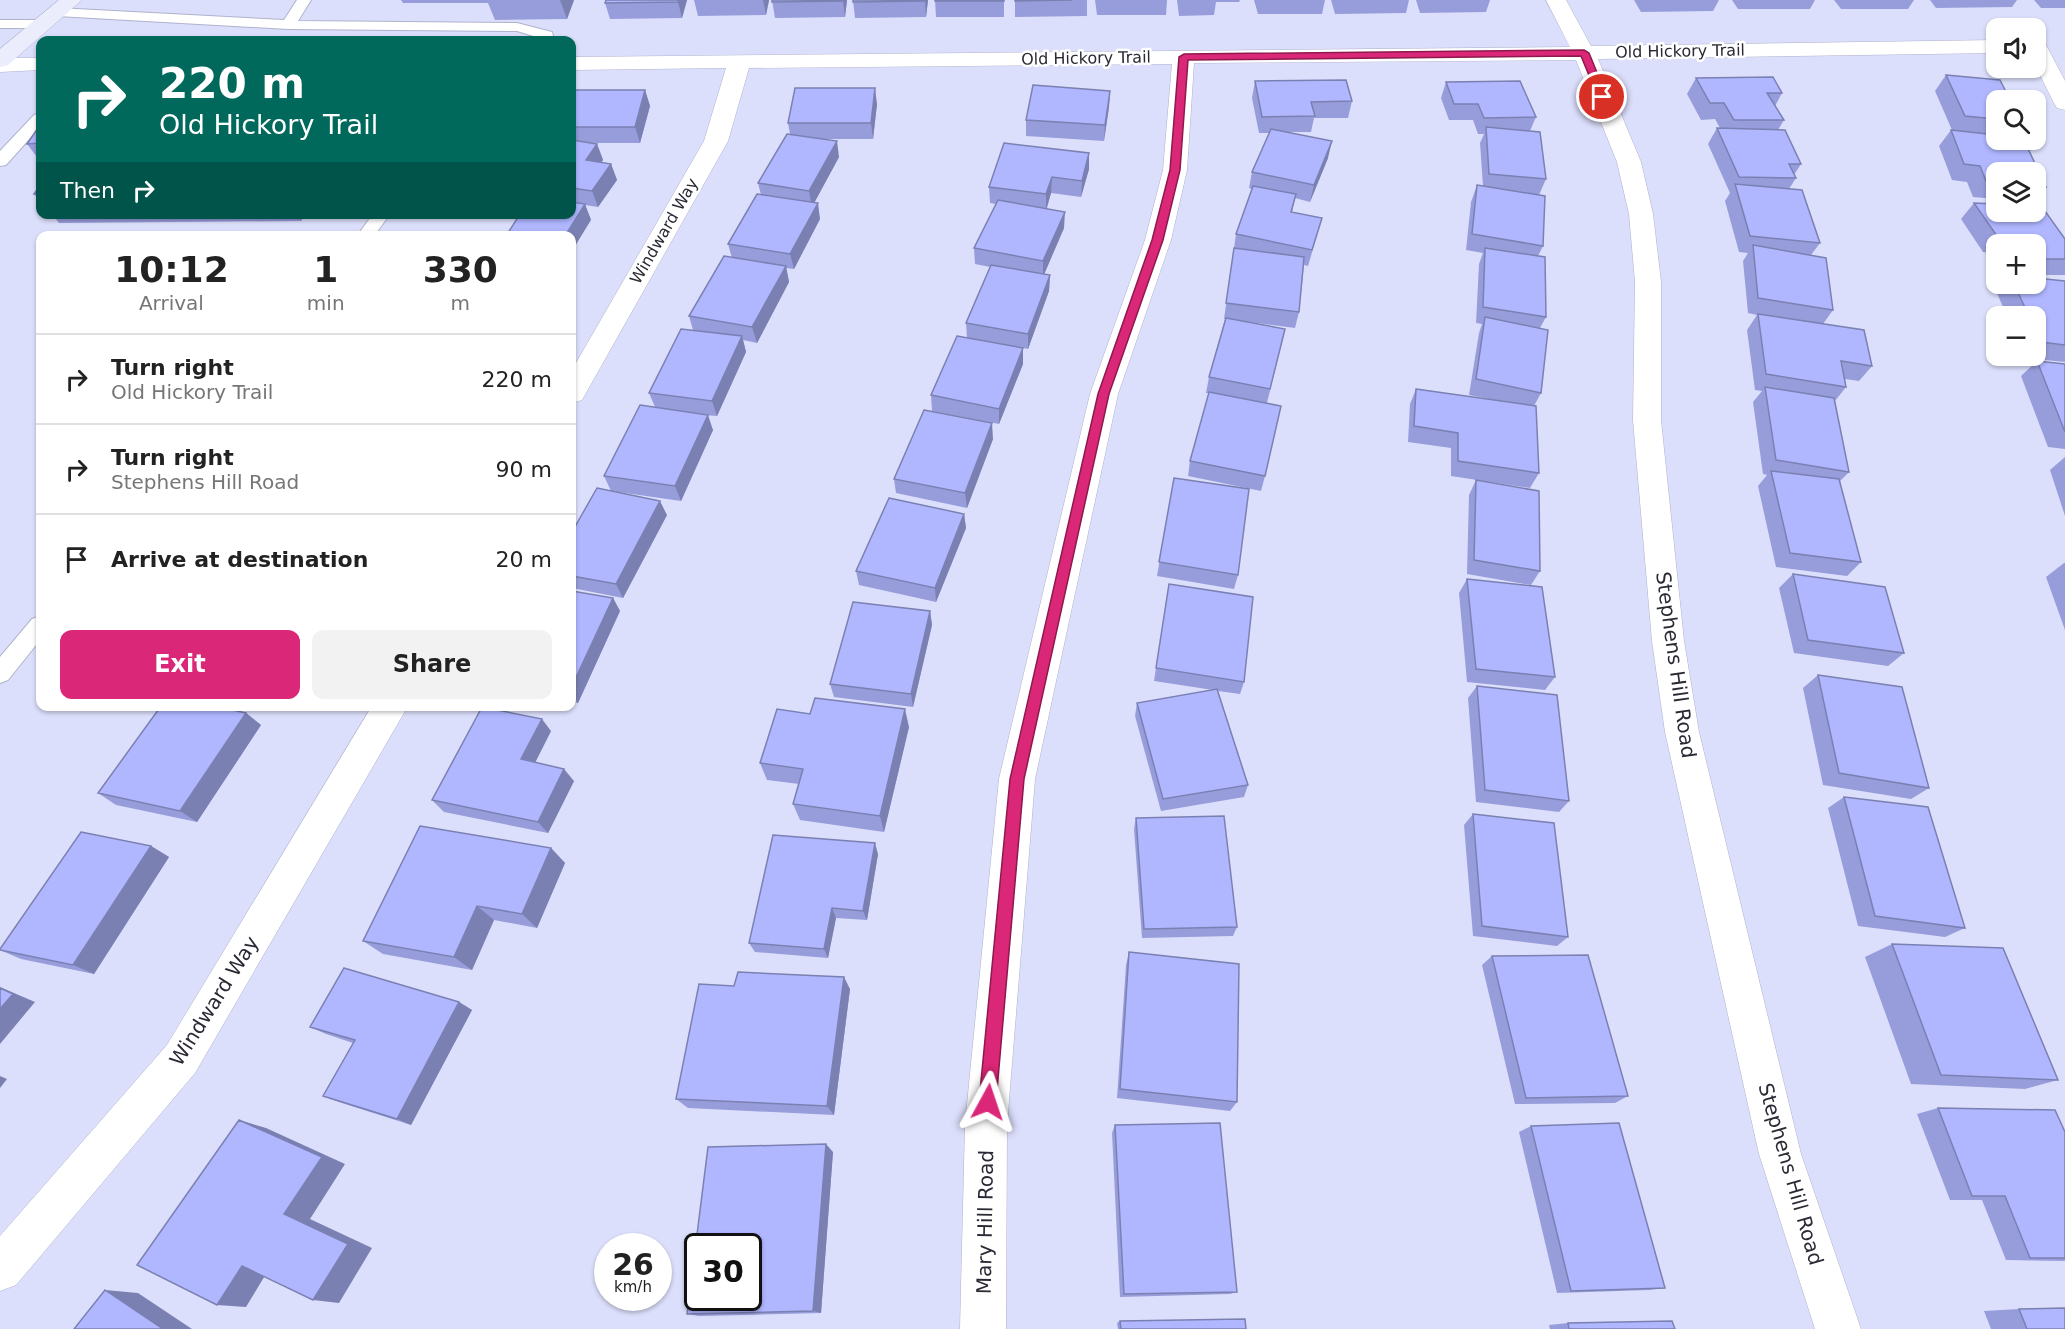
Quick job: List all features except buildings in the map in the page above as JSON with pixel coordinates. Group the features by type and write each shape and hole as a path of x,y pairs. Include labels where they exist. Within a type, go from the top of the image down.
{"main road":[{"path":"0,62 58,12"}],"street":[{"name":"Stephens Hill Road","path":"1556,0 1584,53 1629,162 1641,214 1648,282 1647,420 1668,641 1682,732 1780,1154 1838,1329"},
{"name":"Old Hickory Trail","path":"576,63 1584,53 1986,46"},
{"path":"2046,55 2065,103"},
{"name":"Mary Hill Road","path":"984,1329 986,1125 1017,779 1104,394 1158,240 1175,170 1184,57"},
{"path":"0,62 36,64"},
{"name":"Windward Way","path":"576,386 716,141 739,63"},
{"name":"Windward Way","path":"0,1269 181,1059 388,711"}],"lane":[{"path":"288,25 304,0"},
{"path":"0,24 58,12 288,25 517,27 547,36"},
{"path":"0,161 36,122"},
{"path":"369,231 378,219"},
{"path":"0,673 36,630"}],"route":[{"path":"988,1102 1017,779 1104,394 1158,240 1175,170 1184,57 1584,53 1602,97"}]}
